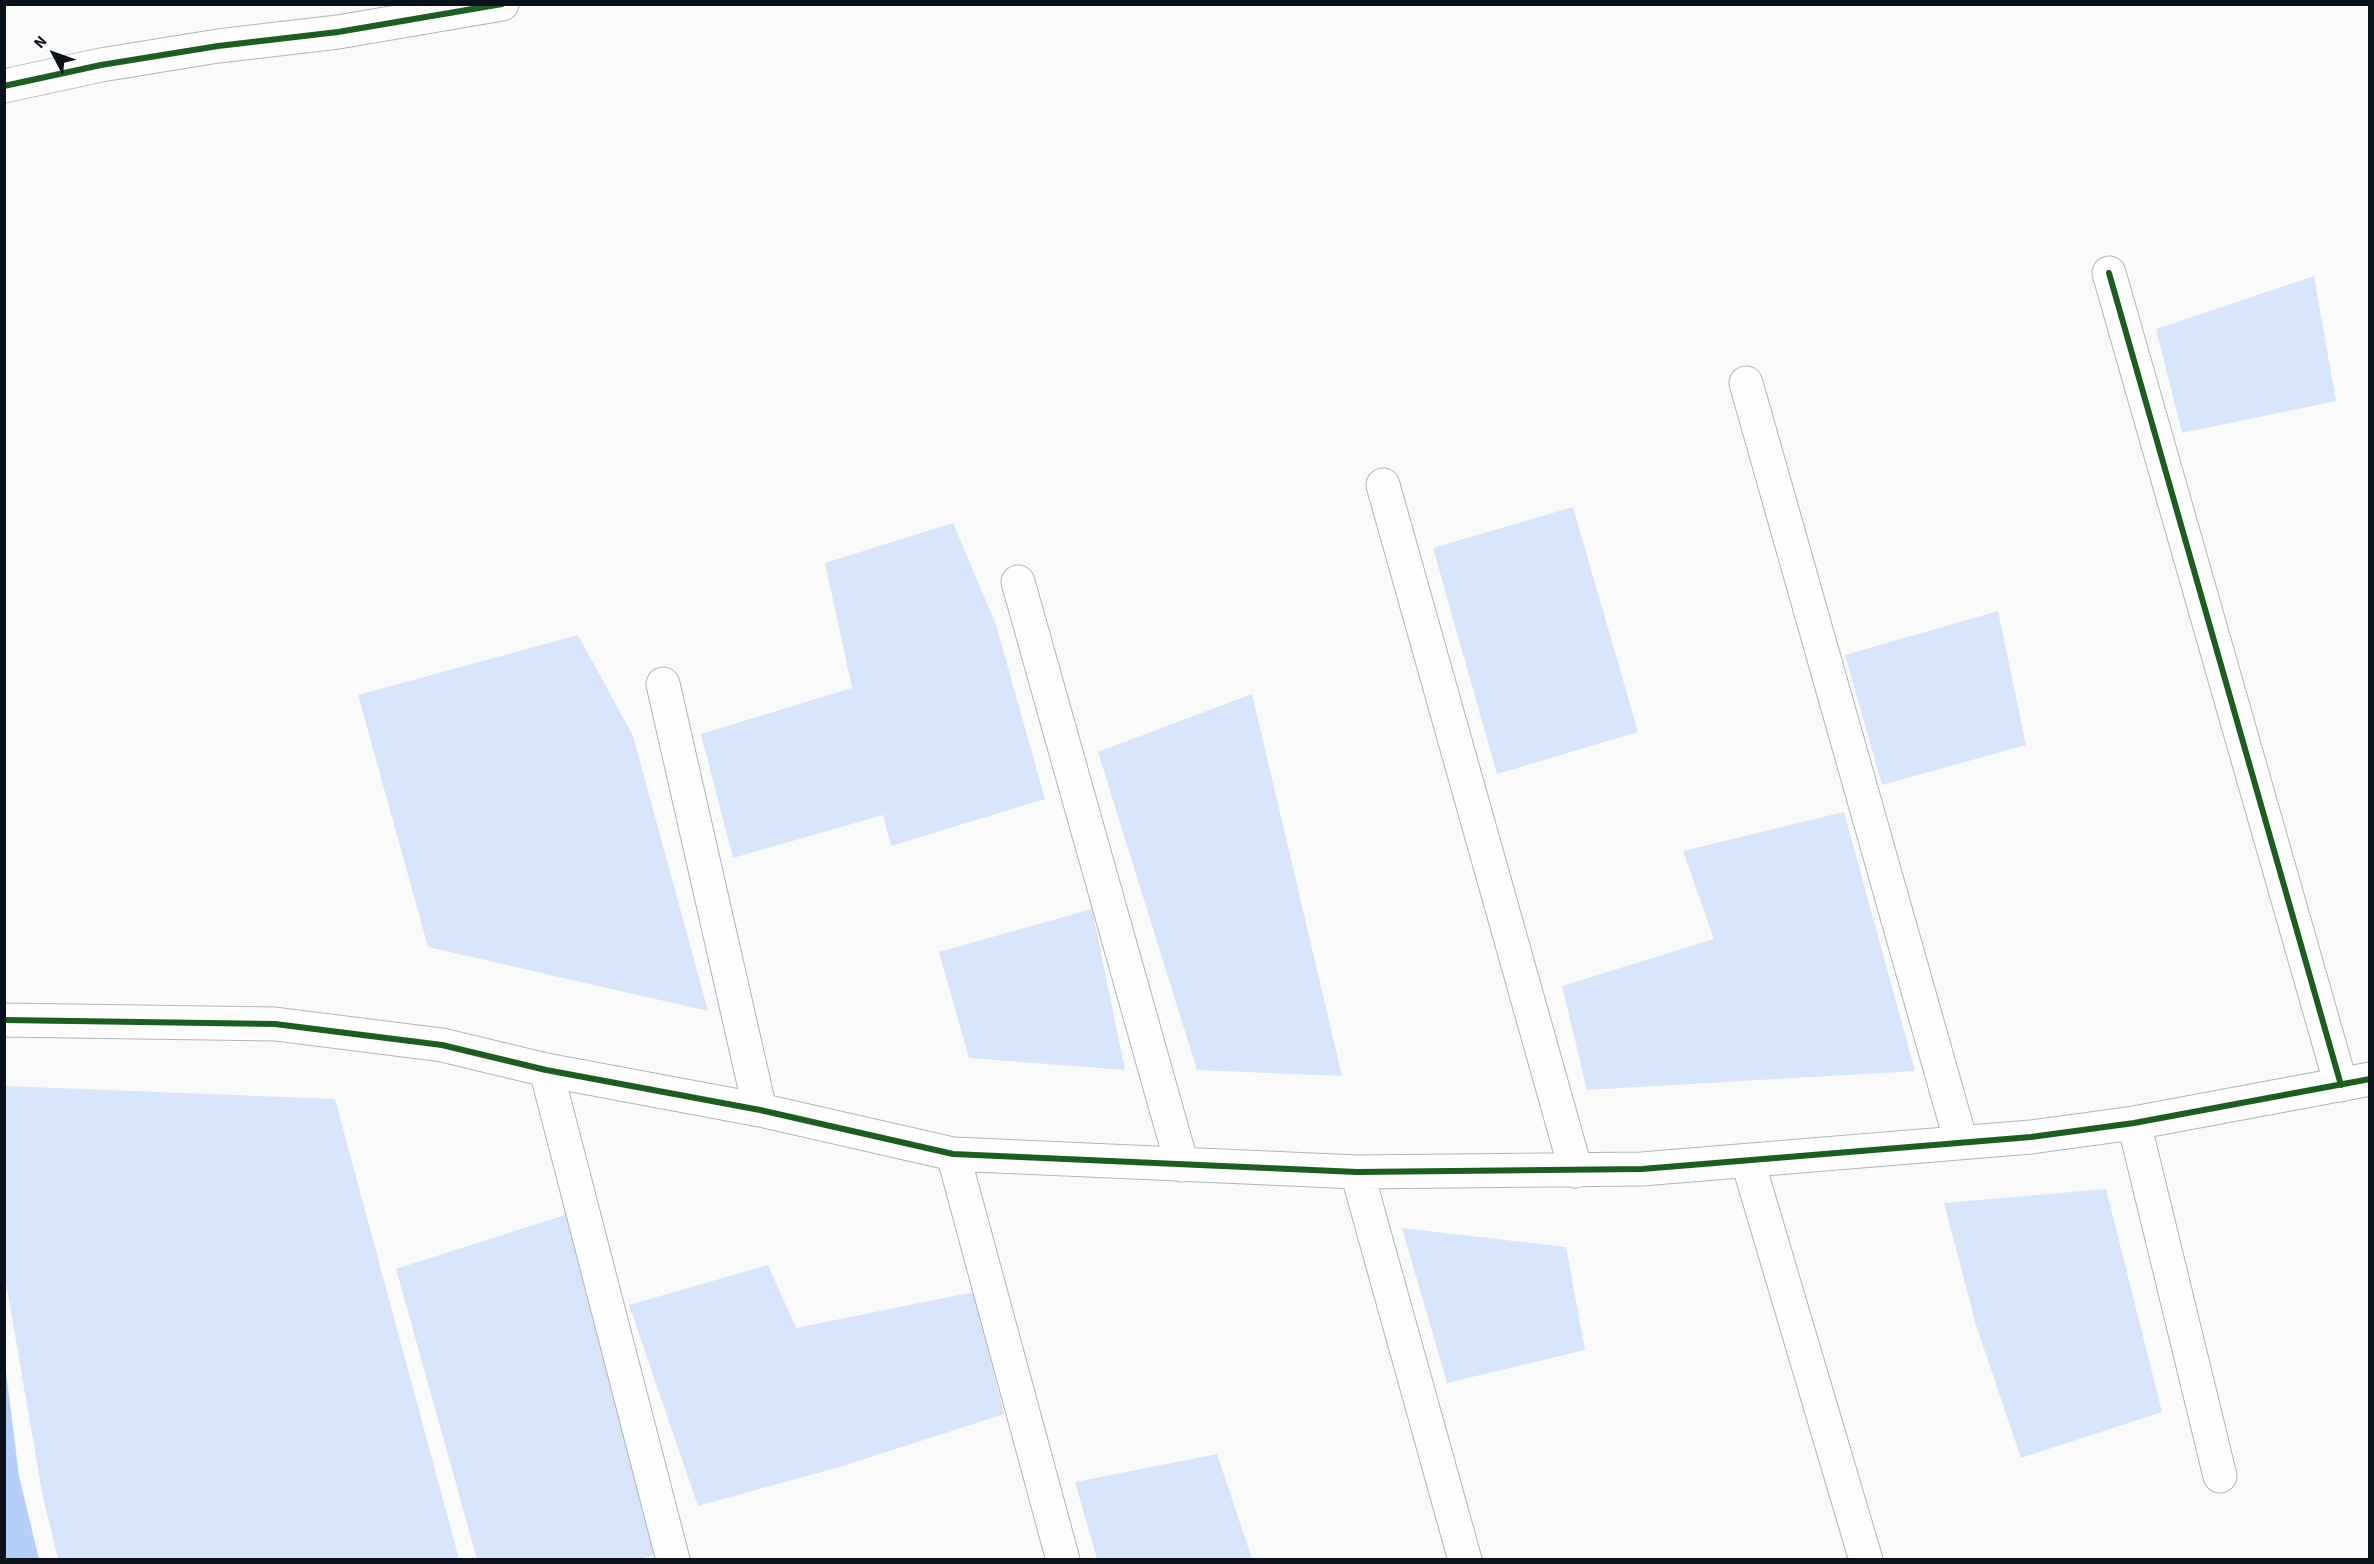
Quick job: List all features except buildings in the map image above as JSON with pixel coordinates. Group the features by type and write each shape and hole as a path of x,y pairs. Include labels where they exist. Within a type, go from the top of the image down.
{"street":[{"path":"4,86 183,52 338,32 502,4"},
{"path":"4,1020 275,1024 442,1045 546,1070 759,1110 953,1154 1357,1172 1576,1171 1748,1162 2134,1123 2355,1082 2109,273"},
{"path":"1746,383 1961,1142"},
{"path":"1383,485 1576,1171"},
{"path":"1018,582 1182,1165"},
{"path":"663,684 759,1110"},
{"path":"546,1070 673,1560"},
{"path":"2134,1123 2220,1476"},
{"path":"953,1154 1063,1560"},
{"path":"1748,1162 1866,1560"},
{"path":"1357,1172 1465,1560"}],"shaded area":[{"path":"2314,276 2336,401 2182,433 2156,329"},
{"path":"1573,507 1638,732 1497,774 1433,548"},
{"path":"953,523 996,625 1045,799 891,846 883,815 733,858 701,734 852,688 825,563"},
{"path":"1998,611 2026,745 1882,785 1845,655"},
{"path":"578,635 633,736 708,1011 428,947 358,695"},
{"path":"1252,694 1342,1076 1197,1070 1098,752"},
{"path":"1844,812 1915,1071 1587,1090 1562,986 1714,939 1683,851"},
{"path":"1092,909 1125,1070 969,1058 939,952"},
{"path":"5,1086 335,1099 459,1559 58,1559 43,1498 5,1277"},
{"path":"2106,1189 2162,1412 2021,1458 1976,1325 1944,1203"},
{"path":"568,1214 655,1554 638,1560 477,1559 396,1269"},
{"path":"1402,1228 1566,1247 1585,1350 1447,1383"},
{"path":"768,1265 796,1328 974,1292 1004,1414 843,1466 698,1506 629,1305"},
{"path":"1217,1454 1252,1559 1097,1559 1075,1482"}],"water":[{"path":"4,1356 19,1476 39,1559 5,1559"}],"cycle path":[{"path":"4,86 101,65 218,46 338,32 502,4"},
{"path":"2109,273 2341,1085"},
{"path":"4,1020 275,1024 442,1045 546,1070 760,1110 953,1154 1357,1172 1642,1169 2031,1137 2134,1123 2370,1079"}]}
